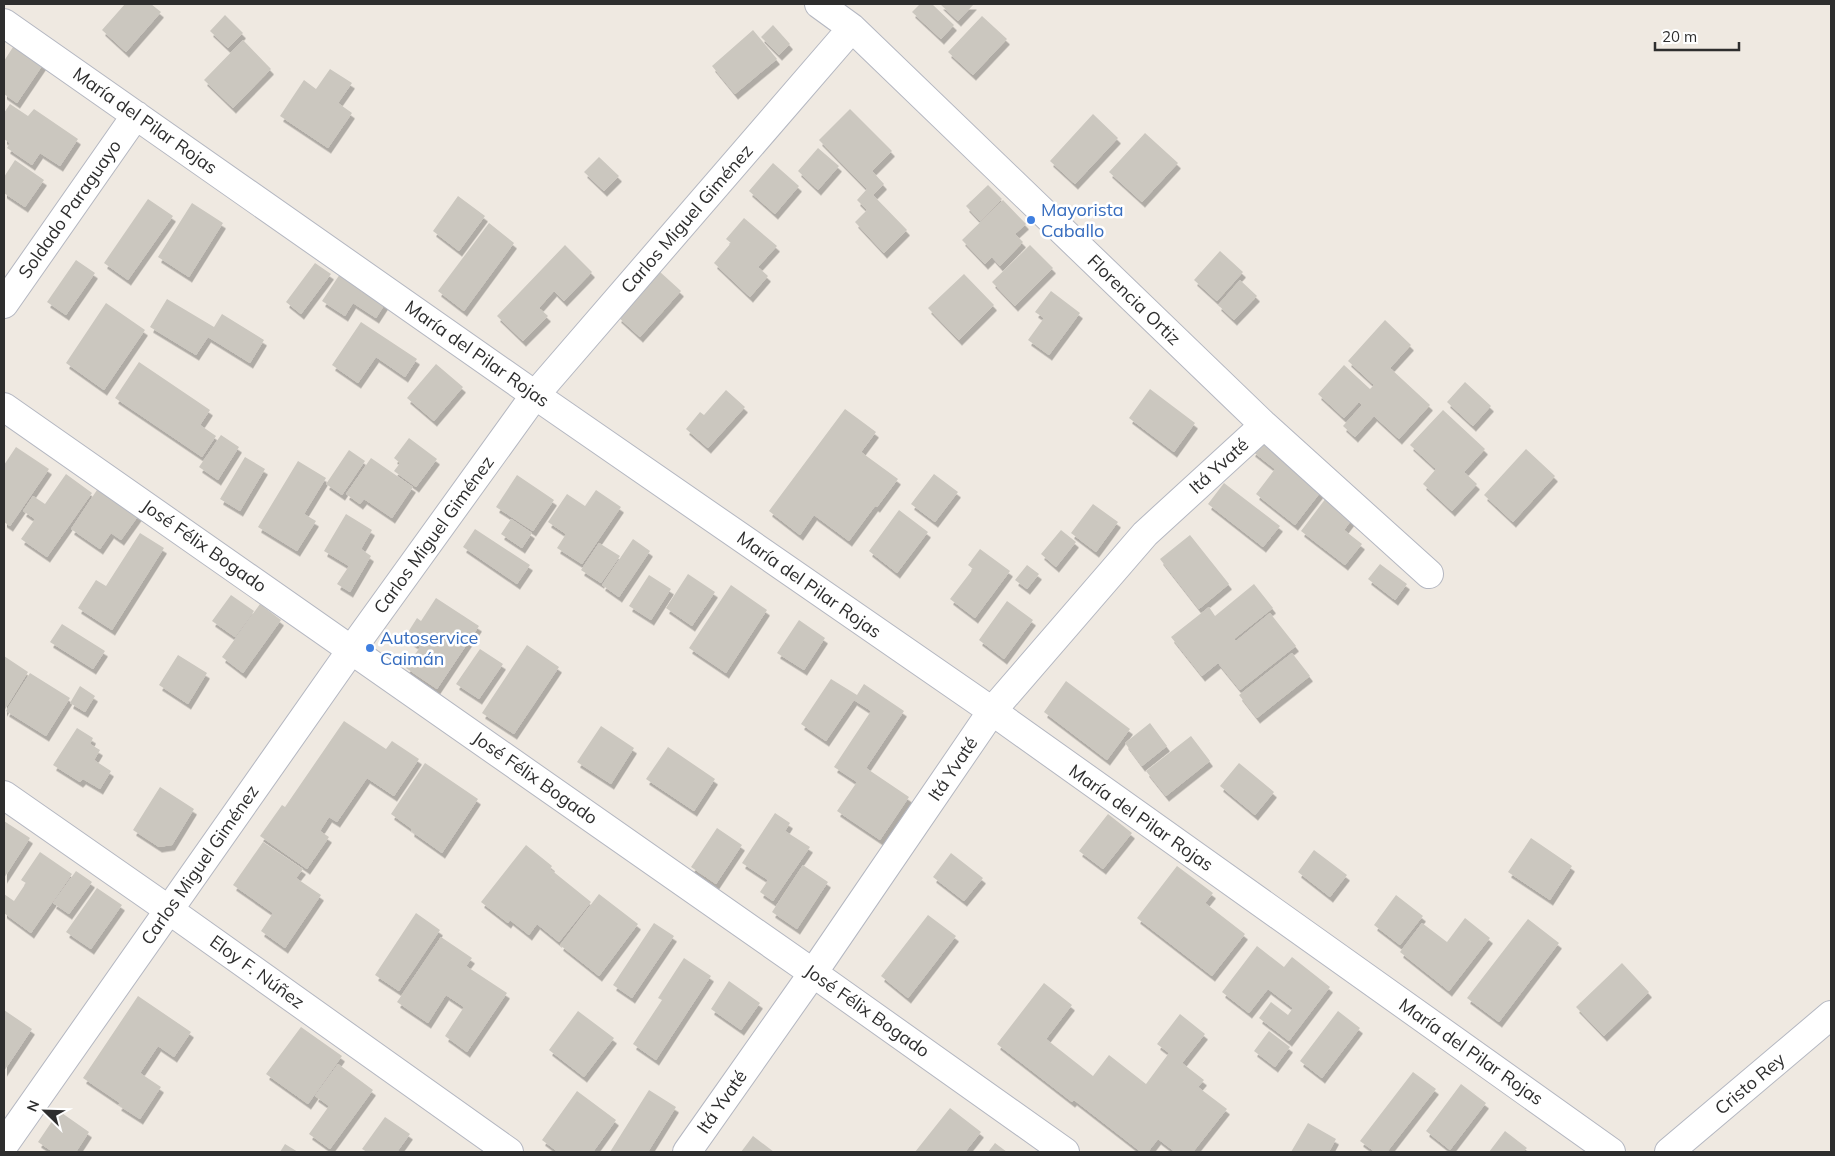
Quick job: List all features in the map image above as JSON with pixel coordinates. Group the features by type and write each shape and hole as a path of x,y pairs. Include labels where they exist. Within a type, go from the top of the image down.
{"street":[{"name":"Florencia Ortiz","path":"819,4 852,28 1264,425 1429,574"},
{"name":"María del Pilar Rojas","path":"4,23 992,712 1612,1152"},
{"name":"Carlos Miguel Giménez","path":"4,1145 352,649 535,395 852,28"},
{"name":"Soldado Paraguayo","path":"4,304 136,115"},
{"name":"José Félix Bogado","path":"4,407 352,649 1065,1152"},
{"name":"Itá Yvaté","path":"687,1152 813,973 992,712 1145,534 1264,425"},
{"name":"Eloy F. Núñez","path":"4,795 509,1152"},
{"name":"Cristo Rey","path":"1669,1152 1831,1015"}],"building":[{"path":"125,4 151,4 161,12 126,52 102,30"},
{"path":"920,4 932,4 954,25 941,39 912,12"},
{"path":"940,4 974,4 958,21"},
{"path":"225,15 243,33 228,48 210,31"},
{"path":"982,16 1007,39 973,75 948,52"},
{"path":"773,25 790,44 779,55 761,37"},
{"path":"753,30 777,59 735,94 712,66"},
{"path":"243,40 271,69 233,108 204,80"},
{"path":"15,44 44,63 17,103 4,94 4,61"},
{"path":"330,69 352,83 338,103 352,113 328,148 280,116 304,80 316,89"},
{"path":"10,104 28,116 34,109 78,139 60,166 40,153 32,165 7,148 10,143 4,139 4,113"},
{"path":"850,109 892,151 872,171 884,184 873,195 907,230 884,253 855,222 867,210 857,200 867,189 819,140"},
{"path":"1093,114 1118,138 1075,184 1050,161"},
{"path":"1145,133 1178,163 1142,202 1109,172"},
{"path":"818,148 839,166 818,190 798,171"},
{"path":"599,157 619,176 604,191 584,172"},
{"path":"15,160 44,180 25,207 4,193 4,177"},
{"path":"773,163 799,186 775,214 749,191"},
{"path":"988,185 1002,199 980,221 966,206"},
{"path":"458,196 485,216 459,251 433,231"},
{"path":"148,199 173,216 128,280 104,263"},
{"path":"1003,200 1026,224 1015,234 1023,242 1000,266 992,257 985,264 962,240"},
{"path":"192,203 223,223 189,277 158,257"},
{"path":"744,218 777,246 758,267 768,276 750,297 714,263 731,243 726,239"},
{"path":"489,223 514,243 464,311 438,291"},
{"path":"565,245 592,272 564,301 554,291 539,308 548,316 523,341 497,316"},
{"path":"1030,245 1053,268 1015,306 992,282"},
{"path":"1220,251 1243,272 1217,301 1194,280"},
{"path":"76,260 95,273 66,315 47,302"},
{"path":"315,263 331,274 301,314 286,302"},
{"path":"659,271 681,291 640,337 618,317"},
{"path":"340,274 363,289 357,299 365,287 387,301 376,318 353,303 345,316 322,301"},
{"path":"964,274 994,305 959,340 928,308"},
{"path":"1240,280 1257,296 1234,320 1218,305"},
{"path":"1051,291 1080,313 1049,355 1028,340 1044,318 1035,312"},
{"path":"167,299 214,327 222,314 264,340 250,363 208,337 196,355 150,327"},
{"path":"106,303 145,330 104,390 66,363"},
{"path":"1385,320 1411,345 1390,368 1430,405 1399,439 1374,416 1355,437 1343,426 1362,405 1359,402 1344,418 1318,394 1344,365 1370,389 1374,385 1348,361"},
{"path":"361,322 417,359 405,377 376,357 358,383 332,365"},
{"path":"139,362 210,410 200,425 216,436 202,457 115,398"},
{"path":"436,364 463,387 434,421 407,398"},
{"path":"1465,382 1491,406 1473,426 1447,402"},
{"path":"1150,389 1195,423 1174,452 1129,418"},
{"path":"726,390 745,407 708,448 686,429 700,412 704,415"},
{"path":"845,409 876,432 861,452 898,479 849,541 814,515 800,535 769,511"},
{"path":"1443,410 1485,449 1464,472 1477,484 1452,511 1423,484 1436,469 1410,445"},
{"path":"221,435 239,447 218,480 199,467"},
{"path":"1263,437 1326,485 1295,525 1256,494 1275,469 1252,451"},
{"path":"409,438 437,459 416,487 394,471 400,463 394,458"},
{"path":"16,447 49,469 10,526 4,522 4,465"},
{"path":"1526,449 1555,476 1513,522 1484,495"},
{"path":"349,450 365,461 342,495 326,484"},
{"path":"245,457 265,469 240,511 220,499"},
{"path":"371,458 413,487 392,518 364,499 360,504 346,494"},
{"path":"298,461 326,478 304,514 316,521 297,551 258,527"},
{"path":"66,474 92,493 47,557 21,539 35,519 23,511 33,496 45,504"},
{"path":"934,474 958,492 935,522 911,504"},
{"path":"517,475 554,500 533,531 496,507"},
{"path":"1224,483 1280,526 1263,547 1208,504"},
{"path":"101,484 141,512 121,540 111,533 100,549 71,529"},
{"path":"596,490 621,507 582,564 557,548 566,534 548,522 567,494 585,506"},
{"path":"1326,498 1353,518 1344,530 1362,544 1345,565 1301,531"},
{"path":"1093,504 1118,522 1096,552 1071,533"},
{"path":"899,510 928,532 897,573 869,551"},
{"path":"346,514 372,530 361,549 371,556 350,592 337,584 349,566 324,551"},
{"path":"511,519 532,533 522,548 501,534"},
{"path":"475,529 530,565 517,584 463,547"},
{"path":"1061,530 1076,542 1056,567 1041,554"},
{"path":"140,533 164,548 112,630 78,608 96,580 106,586"},
{"path":"1190,535 1229,584 1199,609 1160,559"},
{"path":"633,539 650,551 619,597 602,585"},
{"path":"599,543 620,556 601,583 581,570"},
{"path":"980,549 1010,571 975,618 950,599 973,569 968,565"},
{"path":"1380,564 1407,584 1395,600 1368,579"},
{"path":"1027,565 1039,574 1027,589 1015,580"},
{"path":"688,574 715,592 692,626 666,608"},
{"path":"649,575 671,589 651,620 629,606"},
{"path":"1254,584 1273,608 1234,639 1236,641 1270,613 1296,646 1240,690 1218,663 1202,676 1171,637 1209,607 1215,616"},
{"path":"731,585 767,610 726,673 689,648"},
{"path":"231,595 254,611 235,637 212,621"},
{"path":"436,598 479,626 437,689 406,668 420,647 405,637 417,618 421,621"},
{"path":"1007,601 1033,620 1004,659 979,640"},
{"path":"260,604 281,620 243,673 222,657"},
{"path":"799,620 825,638 804,670 777,653"},
{"path":"62,624 105,651 93,669 50,642"},
{"path":"527,645 559,667 514,734 482,713"},
{"path":"480,649 503,664 479,699 456,684"},
{"path":"1292,653 1310,676 1257,718 1239,695"},
{"path":"178,655 207,673 188,704 159,685"},
{"path":"4,656 28,672 4,711"},
{"path":"30,673 70,698 46,736 6,711"},
{"path":"831,679 857,695 864,684 904,711 866,768 909,797 880,840 837,811 857,782 834,767 871,711 854,700 826,741 801,724"},
{"path":"1066,681 1130,729 1107,760 1044,712"},
{"path":"80,686 95,696 85,712 70,703"},
{"path":"344,721 386,749 392,741 419,759 394,796 367,778 337,822 329,817 320,831 329,837 307,869 260,836 282,805 285,807"},
{"path":"1150,723 1167,746 1142,766 1125,743"},
{"path":"601,726 634,748 611,784 577,762"},
{"path":"77,728 93,738 90,744 100,750 94,760 111,771 100,789 83,779 80,782 53,765"},
{"path":"1191,736 1210,761 1166,796 1146,771"},
{"path":"668,747 715,779 694,811 646,779"},
{"path":"425,763 478,799 442,853 391,814"},
{"path":"1239,763 1274,792 1255,815 1220,786"},
{"path":"160,787 194,809 172,845 159,847 133,830"},
{"path":"775,813 790,823 785,831 810,847 773,901 760,892 768,880 742,863"},
{"path":"1108,814 1132,833 1103,869 1079,851"},
{"path":"4,821 30,838 4,878"},
{"path":"717,828 742,845 716,884 691,867"},
{"path":"1531,838 1572,866 1550,900 1508,872"},
{"path":"263,842 303,869 296,878 321,895 285,948 261,931 273,913 233,885"},
{"path":"526,845 552,866 550,869 591,902 559,942 537,924 529,935 510,920 508,923 481,902"},
{"path":"1314,850 1347,875 1330,897 1298,872"},
{"path":"40,852 72,874 31,933 4,913 4,894 14,901 26,883 21,880"},
{"path":"951,853 983,878 964,901 933,877"},
{"path":"803,865 828,882 797,929 772,912"},
{"path":"1177,866 1213,893 1205,903 1245,934 1212,976 1137,918"},
{"path":"76,871 92,882 69,914 53,903"},
{"path":"97,888 122,905 91,949 66,932"},
{"path":"599,894 638,924 599,976 560,945"},
{"path":"1396,895 1423,916 1400,945 1374,925"},
{"path":"416,913 440,930 399,991 375,975"},
{"path":"928,915 956,936 908,998 881,976"},
{"path":"1465,918 1490,938 1449,991 1400,952 1422,923 1447,942"},
{"path":"1528,919 1559,943 1499,1022 1467,998"},
{"path":"654,923 674,936 632,998 613,985"},
{"path":"441,937 472,958 466,966 507,993 467,1052 445,1036 464,1007 446,995 428,1023 397,1002"},
{"path":"1257,946 1284,967 1292,957 1330,987 1289,1041 1259,1018 1271,1002 1288,1015 1293,1008 1268,989 1249,1013 1222,992"},
{"path":"684,958 711,976 656,1060 633,1044 662,1000 658,998"},
{"path":"1622,963 1649,992 1604,1036 1576,1007"},
{"path":"729,981 760,1003 741,1030 711,1009"},
{"path":"1044,983 1072,1005 1046,1039 1093,1076 1109,1055 1146,1084 1169,1053 1157,1044 1180,1014 1205,1034 1182,1063 1204,1080 1198,1087 1227,1109 1193,1152 1175,1152 1158,1139 1148,1152 1141,1152 997,1044"},
{"path":"138,996 191,1032 174,1057 158,1046 140,1073 161,1087 140,1119 83,1078"},
{"path":"4,1010 32,1029 4,1071"},
{"path":"578,1011 614,1038 584,1077 549,1050"},
{"path":"1338,1011 1360,1028 1322,1078 1300,1061"},
{"path":"301,1027 342,1056 308,1104 266,1074"},
{"path":"1269,1031 1290,1047 1275,1067 1254,1051"},
{"path":"338,1064 373,1090 330,1149 309,1134 329,1106 315,1096"},
{"path":"1413,1072 1436,1089 1387,1152 1375,1152 1360,1141"},
{"path":"1461,1084 1486,1103 1450,1150 1426,1131"},
{"path":"649,1090 676,1107 648,1152 610,1152"},
{"path":"577,1091 616,1120 593,1152 558,1152 542,1140"},
{"path":"950,1108 981,1132 965,1152 915,1152"},
{"path":"59,1111 89,1132 76,1152 53,1152 38,1142"},
{"path":"385,1117 410,1134 397,1152 367,1152 362,1149"},
{"path":"1308,1123 1336,1139 1329,1152 1291,1152"},
{"path":"1505,1131 1527,1148 1523,1152 1489,1152"},
{"path":"753,1136 774,1152 741,1152"},
{"path":"995,1143 1007,1152 988,1152"},
{"path":"285,1144 298,1152 280,1152"}],"place":[{"name":"Mayorista Caballo","path":"1031,220"},
{"name":"Autoservice Caimán","path":"370,648"}]}
